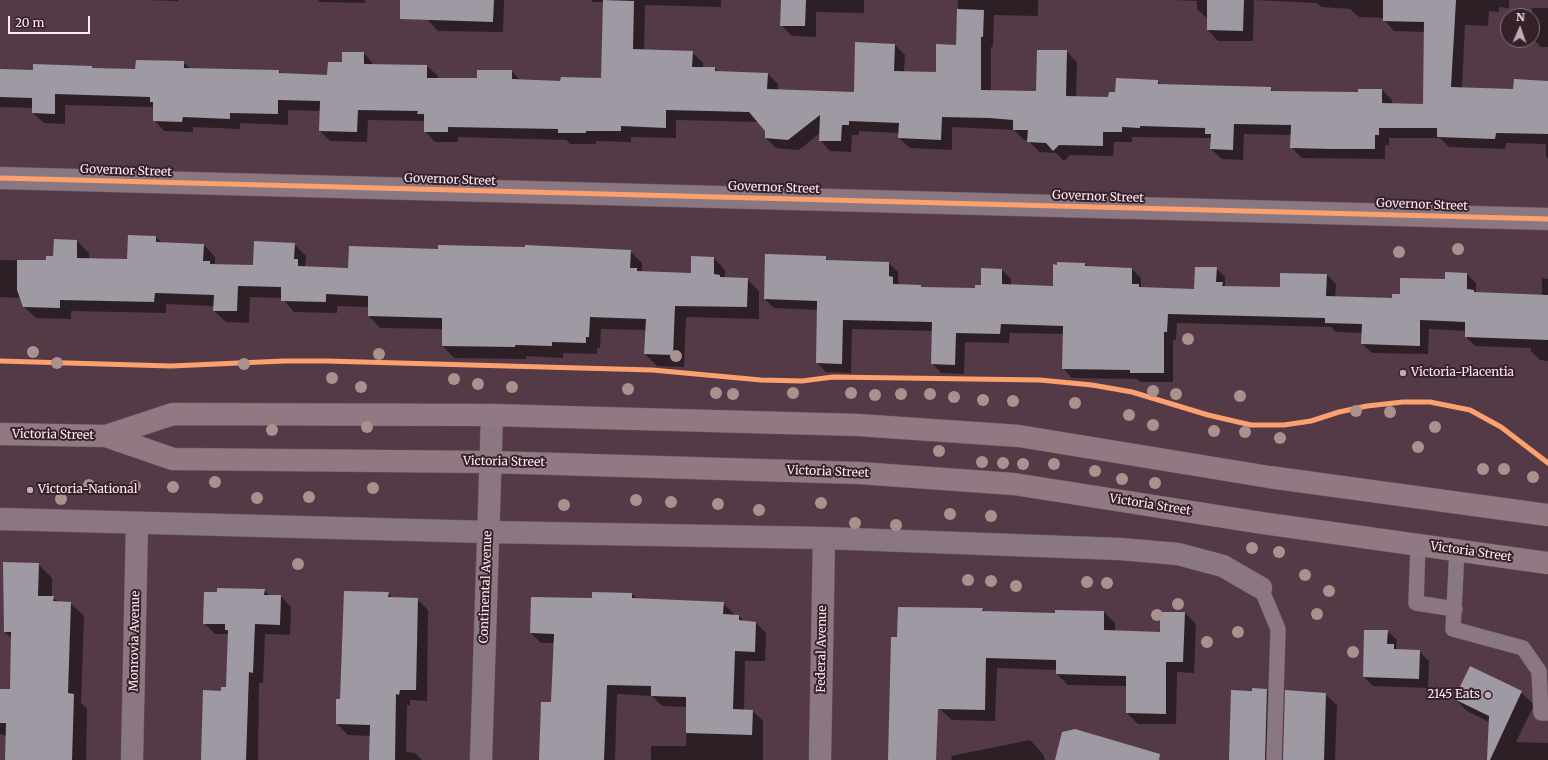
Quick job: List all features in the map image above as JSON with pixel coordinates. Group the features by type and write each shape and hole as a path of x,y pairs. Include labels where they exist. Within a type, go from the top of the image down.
{"main road":[{"name":"Victoria Street","path":"106,436 173,414 492,415 858,425 1019,436 1269,477 1548,516"},
{"name":"Victoria Street","path":"0,434 106,436 173,459 490,462 859,473 1014,484 1262,523 1548,563"}],"street":[{"name":"Governor Street","path":"0,178 1548,219"},
{"name":"Continental Avenue","path":"481,760 492,415"},
{"path":"0,519 488,532 824,538 1120,549 1178,554 1223,566 1261,588"},
{"name":"Monrovia Avenue","path":"132,760 137,523"},
{"name":"Federal Avenue","path":"820,760 824,538"}],"lane":[{"path":"1418,545 1416,603 1455,609"},
{"path":"1457,550 1453,629 1523,648 1539,671 1541,713 1548,714"},
{"path":"1261,588 1278,629 1274,760"}],"building":[{"path":"400,0 494,0 493,22 400,19"},
{"path":"603,0 634,1 633,49 693,51 692,67 715,67 715,71 768,73 767,89 854,92 855,42 895,44 894,71 936,72 936,44 956,45 957,9 984,10 983,37 981,37 981,90 1036,91 1037,50 1067,50 1066,96 1108,97 1109,92 1115,92 1116,78 1158,80 1158,84 1271,87 1271,91 1358,92 1358,89 1382,89 1382,103 1423,104 1424,22 1383,21 1383,0 1456,0 1451,87 1513,89 1514,79 1548,81 1548,134 1496,133 1495,139 1437,137 1437,128 1379,128 1379,135 1375,135 1375,149 1290,148 1291,125 1234,124 1233,150 1210,149 1211,134 1205,134 1205,128 1140,126 1140,128 1122,127 1122,132 1103,132 1103,146 1059,145 1053,151 1046,143 1027,142 1028,130 1013,130 1013,120 989,118 942,117 941,140 898,138 899,123 849,121 849,125 842,125 841,141 819,141 820,115 788,140 765,138 765,131 749,112 666,110 666,128 621,126 621,131 558,133 558,129 448,127 448,132 424,132 424,114 417,114 418,111 358,110 357,132 319,131 320,101 278,100 278,114 230,113 230,119 183,117 182,122 153,121 153,102 150,102 150,97 55,94 55,114 32,113 32,98 0,97 0,69 33,70 33,64 135,69 136,60 184,61 184,68 279,70 279,73 327,75 328,62 342,62 342,52 364,52 364,64 427,65 427,78 477,78 477,70 512,70 512,79 560,81 561,77 601,78"},
{"path":"781,0 806,0 805,26 780,26"},
{"path":"1207,0 1244,0 1243,31 1207,30"},
{"path":"128,235 156,236 156,242 204,244 203,261 210,261 210,264 253,265 254,241 295,243 294,259 298,259 298,266 348,268 349,246 438,249 438,245 525,247 525,245 631,250 630,268 637,268 637,271 691,273 691,256 714,257 714,274 720,275 720,277 748,278 747,307 675,306 673,355 644,354 646,319 590,317 589,337 586,337 586,343 552,342 552,346 515,345 515,347 442,346 442,318 368,316 368,296 326,294 326,302 281,301 281,287 238,286 237,311 213,311 214,295 155,293 154,302 60,300 60,308 23,307 17,290 17,260 46,260 46,256 53,256 54,239 77,240 77,258 127,259"},
{"path":"765,254 826,256 826,260 889,262 889,276 893,277 893,284 921,285 921,287 975,288 975,285 981,285 981,268 1002,269 1002,284 1053,286 1053,264 1057,265 1057,262 1085,263 1085,266 1132,268 1132,284 1139,284 1139,287 1194,289 1195,267 1217,267 1216,282 1223,282 1222,286 1280,287 1280,273 1327,274 1326,296 1392,298 1392,294 1400,294 1400,278 1445,279 1445,272 1467,273 1467,289 1474,290 1474,292 1548,295 1548,340 1465,337 1465,322 1420,320 1420,346 1361,344 1362,324 1325,323 1325,318 1168,314 1167,332 1164,332 1164,373 1130,373 1130,370 1062,369 1063,326 1001,324 1000,334 956,333 955,365 931,364 932,322 843,320 842,364 816,363 817,301 764,299"},
{"path":"3,562 39,563 38,596 54,596 53,601 71,602 68,693 74,694 72,760 5,760 6,723 0,723 0,689 10,689 11,632 4,632"},
{"path":"217,588 265,589 264,595 281,595 280,625 255,624 253,673 249,672 246,760 201,760 203,690 221,691 221,687 226,687 228,630 225,630 225,624 203,624 204,592 217,592"},
{"path":"344,591 389,592 388,597 418,598 416,690 400,690 399,695 396,694 395,760 369,760 370,725 336,724 336,699 340,699"},
{"path":"592,592 632,593 632,598 724,602 723,614 739,615 739,620 756,622 755,652 735,651 733,709 753,710 752,735 686,733 686,697 651,696 651,686 607,685 604,760 539,760 541,702 551,702 554,634 530,633 531,597 592,598"},
{"path":"898,607 983,608 982,611 1055,613 1055,610 1104,611 1104,630 1160,632 1160,612 1185,612 1183,662 1166,662 1166,714 1126,713 1126,676 1056,674 1056,660 986,658 985,710 938,709 936,760 888,760 891,637 897,637"},
{"path":"1364,630 1388,630 1387,644 1394,644 1394,649 1420,650 1419,679 1363,677"},
{"name":"2145 Eats","path":"1470,666 1522,691 1490,760 1487,760 1489,716 1454,699"},
{"path":"1252,688 1267,689 1265,760 1229,760 1231,690 1252,691"},
{"path":"1285,690 1326,693 1324,760 1283,760"},
{"path":"1075,729 1160,754 1159,760 1055,760 1062,732"}],"cycle path":[{"path":"0,178 1548,219"},
{"path":"0,361 171,366 284,361 326,361 652,370 761,380 802,381 833,377 1040,380 1092,385 1132,392 1208,415 1251,425 1284,425 1311,421 1339,412 1367,406 1403,402 1430,402 1470,410 1501,427 1548,463"}],"place":[{"name":"Victoria-Placentia","path":"1403,373"},
{"name":"Victoria-National","path":"30,490"},
{"name":"2145 Eats","path":"1488,695"}]}
